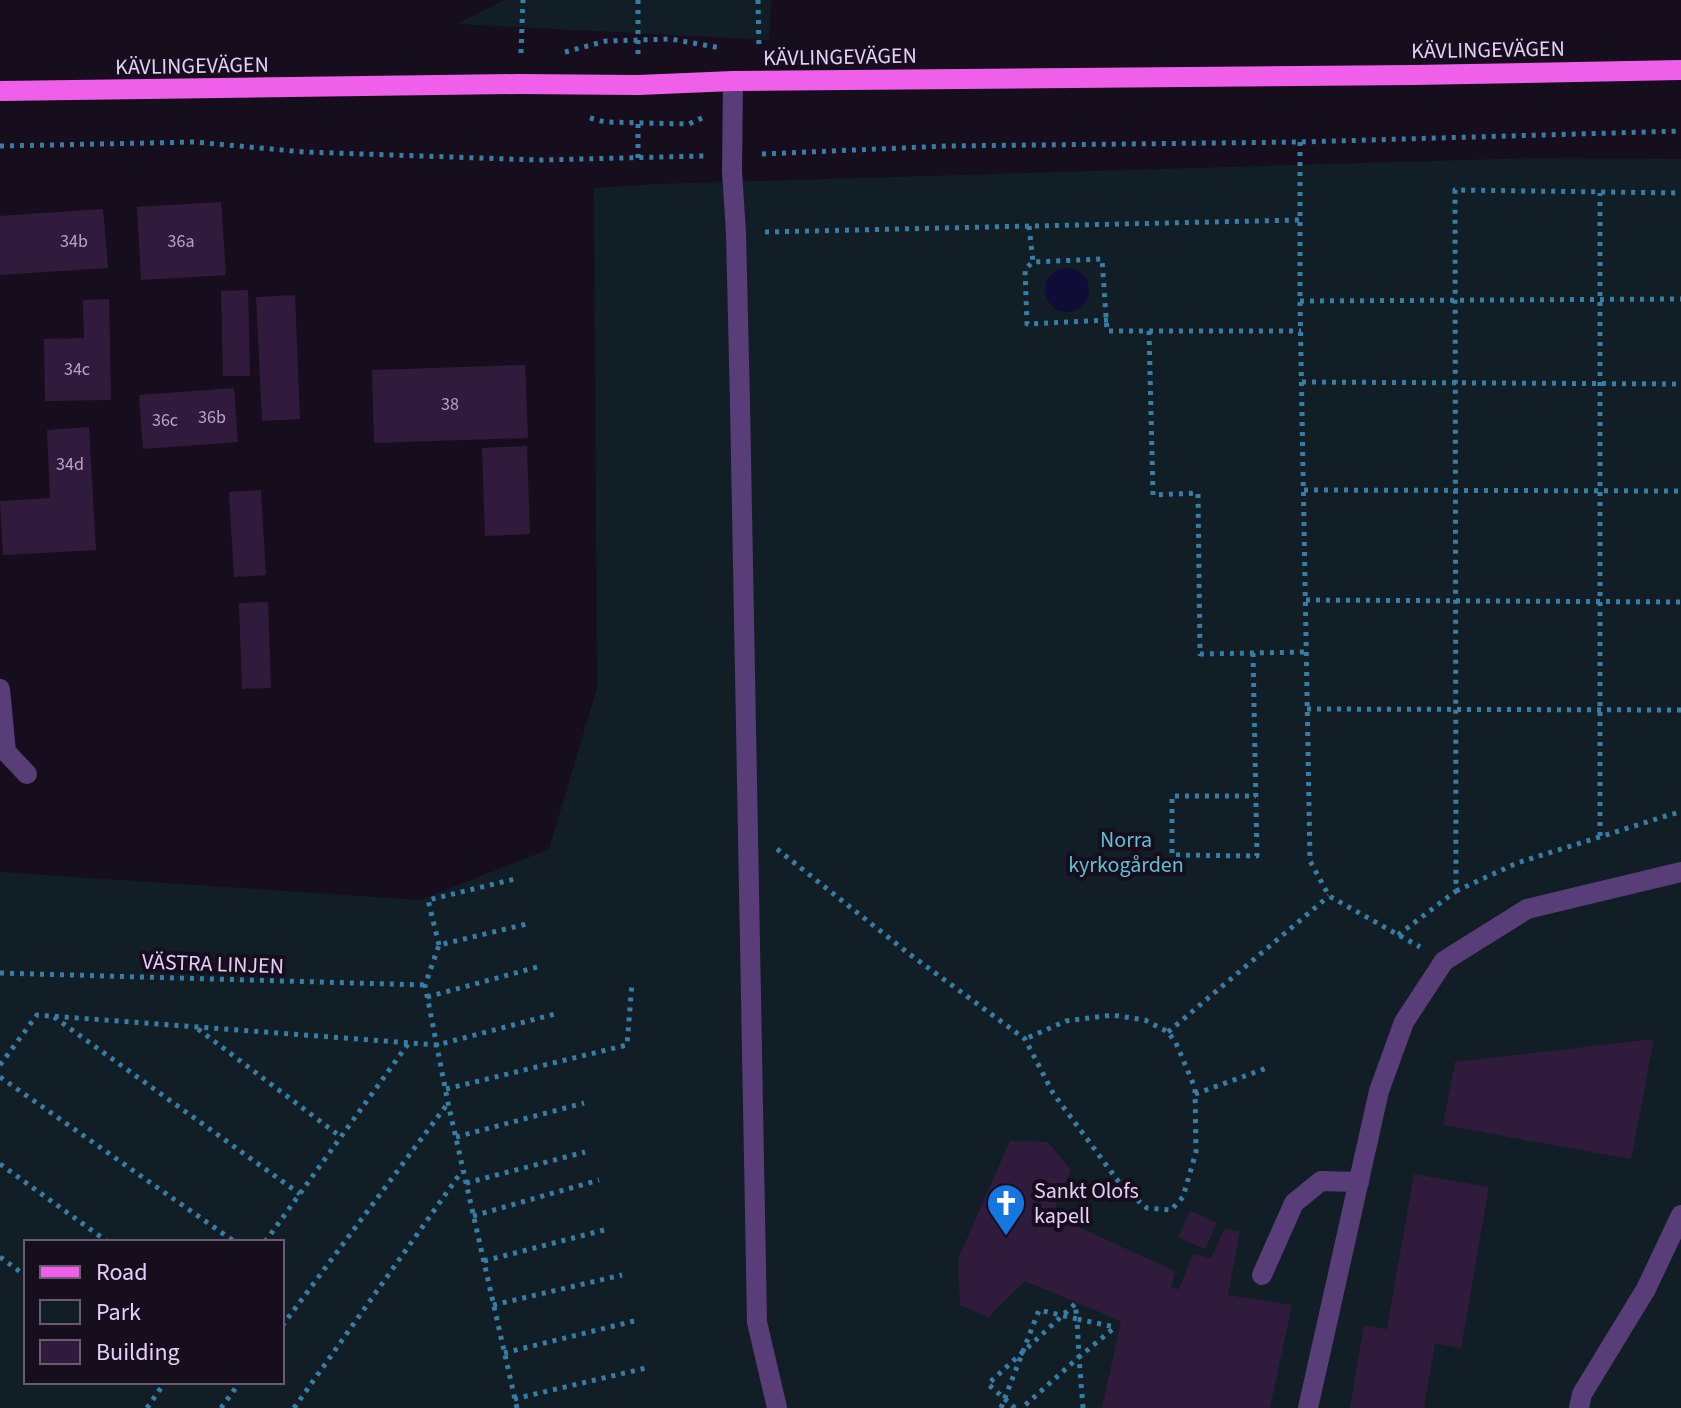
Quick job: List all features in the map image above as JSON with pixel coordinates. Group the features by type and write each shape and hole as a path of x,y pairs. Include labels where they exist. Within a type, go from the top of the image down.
{"main road":[{"name":"KÄVLINGEVÄGEN","path":"0,91 1681,70"}],"lane":[{"path":"733,81 732,171 736,233 757,1322 777,1408"},
{"path":"0,689 6,752 27,774"},
{"path":"1308,1408 1379,1091 1404,1022 1444,961 1527,909 1681,872"},
{"path":"1262,1275 1294,1203 1321,1181 1359,1182"},
{"path":"1579,1408 1582,1394 1646,1289 1681,1215"}],"path":[{"path":"521,53 523,0"},
{"path":"638,0 638,40"},
{"path":"758,0 759,50"},
{"path":"638,158 639,123"},
{"path":"0,146 195,142 335,153 539,160 963,146 1300,142 1681,131"},
{"path":"1300,142 1310,861 1329,896 1444,961"},
{"path":"1456,891 1455,190 1681,193"},
{"path":"1600,193 1600,836"},
{"path":"736,233 1300,220"},
{"path":"1029,226 1033,262"},
{"path":"1108,320 1027,324 1025,269 1033,262 1102,259 1108,320 1107,331 1301,331"},
{"path":"1300,301 1681,299"},
{"path":"1149,331 1153,495 1198,493 1200,654 1306,652"},
{"path":"1302,382 1681,384"},
{"path":"1304,490 1681,491"},
{"path":"1306,600 1681,602"},
{"path":"1253,653 1256,796 1257,856 1172,855 1172,796 1256,796"},
{"path":"1307,709 1681,710"},
{"path":"1398,935 1456,891 1517,863 1681,812"},
{"path":"748,826 908,953 1025,1039 1053,1093 1124,1189 1147,1208 1171,1210 1183,1197 1196,1152 1195,1088 1176,1043 1168,1032 1145,1020 1112,1015 1066,1021 1025,1039"},
{"path":"517,1408 448,1103 425,985 439,945 428,900 519,878"},
{"path":"1168,1032 1329,896"},
{"path":"439,945 531,923"},
{"path":"427,997 541,966"},
{"name":"VÄSTRA LINJEN","path":"0,973 425,985"},
{"path":"446,1089 627,1045 632,983"},
{"path":"0,1065 37,1015 437,1045 555,1014"},
{"path":"53,1016 300,1194"},
{"path":"196,1027 341,1137"},
{"path":"266,1240 409,1043"},
{"path":"1195,1094 1267,1068"},
{"path":"0,1077 232,1240"},
{"path":"284,1323 448,1103"},
{"path":"456,1137 584,1103"},
{"path":"466,1183 585,1152"},
{"path":"0,1164 105,1240"},
{"path":"294,1408 463,1170"},
{"path":"473,1216 599,1180"},
{"path":"484,1261 608,1229"},
{"path":"0,1257 24,1275"},
{"path":"493,1305 622,1275"},
{"path":"1015,1408 988,1384 1075,1304 1083,1408"},
{"path":"1001,1408 1039,1310 1115,1327 1022,1408"},
{"path":"504,1353 634,1321"},
{"path":"514,1399 646,1368"},
{"path":"147,1408 164,1384"},
{"path":"221,1408 239,1384"}],"green space":[{"path":"505,0 771,0 769,40 457,24"},
{"name":"Norra kyrkogården","path":"1533,158 1681,159 1681,1408 0,1408 0,872 420,900 549,849 597,688 594,188"}],"shaded area":[{"path":"1067,268 1083,274 1089,290 1083,306 1067,312 1051,306 1045,290 1051,274"}],"building":[{"path":"221,202 226,275 141,280 137,207"},
{"path":"103,209 108,268 0,275 0,216"},
{"path":"248,290 250,376 223,376 221,291"},
{"path":"295,295 300,419 262,421 256,297"},
{"path":"109,299 111,400 45,401 44,339 84,338 83,300"},
{"path":"525,365 528,438 374,443 372,370"},
{"path":"234,388 238,442 143,449 139,395"},
{"path":"89,427 96,550 3,555 0,501 50,498 47,430"},
{"path":"527,446 530,534 485,536 482,448"},
{"path":"261,490 266,575 234,577 229,492"},
{"path":"268,602 271,688 242,689 239,603"},
{"path":"1654,1039 1631,1159 1443,1125 1455,1062"},
{"path":"1010,1141 1048,1142 1071,1170 1052,1215 1175,1271 1171,1288 1179,1289 1193,1254 1211,1258 1224,1229 1240,1231 1228,1295 1292,1305 1270,1408 1102,1408 1121,1321 1025,1281 988,1317 960,1305 958,1259"},
{"path":"1414,1174 1489,1187 1461,1348 1435,1343 1424,1408 1350,1408 1364,1325 1387,1329"},
{"path":"1190,1211 1217,1223 1205,1249 1178,1237"}],"place":[{"name":"Sankt Olofs kapell","path":"1006,1237"}]}
